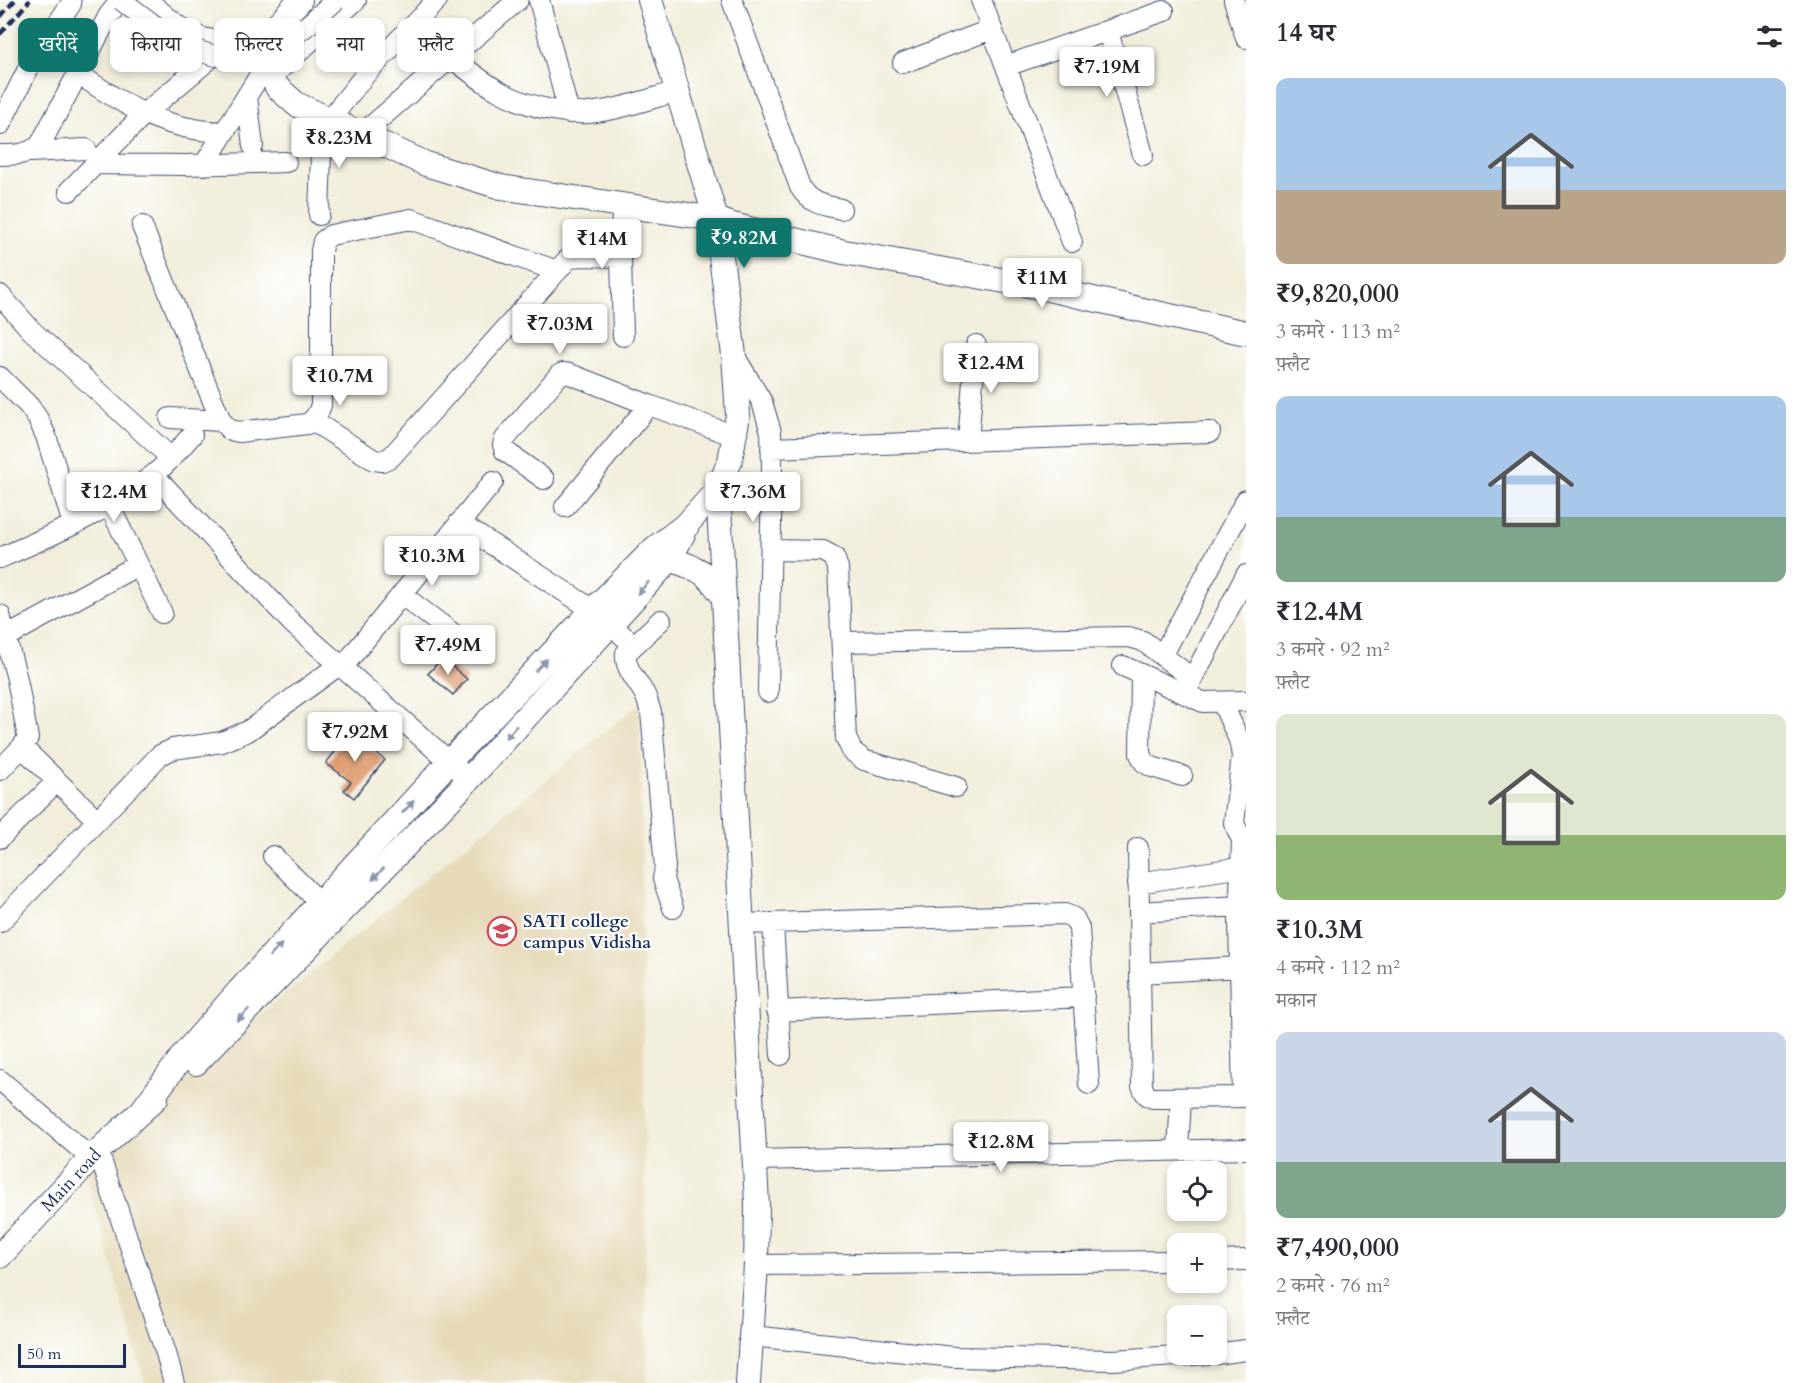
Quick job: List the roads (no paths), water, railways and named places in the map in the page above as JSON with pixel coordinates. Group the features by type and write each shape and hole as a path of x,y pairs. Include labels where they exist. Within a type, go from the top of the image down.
{"main road":[{"path":"283,18 300,0"},
{"path":"144,1108 196,1063 469,779 602,617 655,548 688,524 718,489 730,461 738,415 734,354 716,219 650,0"},
{"path":"270,72 277,87 296,104 426,164 501,187 716,219 732,225 844,252 1039,287 1246,333"},
{"path":"718,489 757,1204 756,1265 748,1383"},
{"path":"144,1108 185,1053 449,762 602,617 670,559 688,524"},
{"path":"670,559 702,572 711,579 723,596"},
{"name":"Main road","path":"0,1256 95,1155 144,1108"}],"street":[{"path":"0,155 20,155 40,145 76,73 109,15 121,0 183,46 216,56 243,56 285,41 308,25 336,0"},
{"path":"304,42 356,0"},
{"path":"319,215 321,154 330,119 365,75 437,0"},
{"path":"474,39 518,0"},
{"path":"539,0 569,113"},
{"path":"732,0 800,187 805,196 818,204 841,209"},
{"path":"981,0 1072,242"},
{"path":"1234,0 1246,38"},
{"path":"159,3 177,24 198,37 214,38"},
{"path":"0,126 33,59 71,4"},
{"path":"1006,66 1164,11"},
{"path":"903,63 992,29"},
{"path":"1107,31 1143,155"},
{"path":"69,191 90,157 214,55"},
{"path":"204,165 247,96 267,72"},
{"path":"362,134 435,72"},
{"path":"470,72 505,95 530,106 569,113 588,113 608,109 678,91"},
{"path":"76,73 144,114 200,132 224,132"},
{"path":"247,96 253,146"},
{"path":"30,152 204,165 286,162"},
{"path":"622,204 622,336"},
{"path":"142,226 221,421 230,430 239,432 307,424 318,415 321,405 321,251 323,241 331,235 411,219 557,271"},
{"path":"313,421 374,460 391,457 567,260 576,256 621,257"},
{"path":"0,295 31,330 171,458"},
{"path":"968,441 976,345"},
{"path":"734,354 762,402 771,432 768,692"},
{"path":"544,479 505,451 503,445 505,439 558,375 563,373 735,436"},
{"path":"0,377 38,419 46,436 73,524"},
{"path":"565,507 650,405"},
{"path":"170,418 221,421"},
{"path":"771,448 1210,432"},
{"path":"0,558 109,505 154,475 192,435"},
{"path":"154,475 293,624 469,779"},
{"path":"0,922 160,755 172,749 222,742 241,734 340,666 402,595 493,482"},
{"path":"1162,656 1246,500"},
{"path":"109,505 162,613"},
{"path":"459,523 602,617 634,645"},
{"path":"771,550 824,551 834,557 838,568 846,738 852,751 864,760 956,787"},
{"path":"6,637 138,565"},
{"path":"1189,686 1246,574"},
{"path":"402,595 464,642"},
{"path":"0,615 6,637 9,691 28,738 0,770"},
{"path":"661,620 626,653 625,659 647,698 651,712 665,867 663,879 673,908"},
{"path":"842,642 1129,637 1143,641 1162,656 1203,702 1246,701"},
{"path":"1182,776 1152,767 1144,762 1140,754 1132,670 1189,686"},
{"path":"1138,848 1144,1092 1148,1097 1153,1098 1245,1097 1240,967 1242,840 1234,823 1244,756 1222,702"},
{"path":"22,747 97,820"},
{"path":"0,838 57,782"},
{"path":"273,856 320,903"},
{"path":"1138,883 1242,867"},
{"path":"1139,912 1240,906"},
{"path":"742,924 1065,914 1074,918 1079,928 1089,1084"},
{"path":"773,923 781,1054"},
{"path":"1140,973 1240,967"},
{"path":"777,1011 1084,997"},
{"path":"0,1080 95,1155 166,1353 174,1383"},
{"path":"1178,1150 1181,1098"},
{"path":"754,1161 1246,1149"},
{"path":"1227,1261 1246,1260"},
{"path":"756,1265 1167,1261"},
{"path":"751,1336 954,1357 1113,1360 1167,1357"},
{"path":"1227,1352 1246,1350"}],"railway":[{"path":"0,17 15,0"},
{"path":"0,34 30,0"}],"place":[{"name":"SATI college campus Vidisha","path":"502,931"}]}
